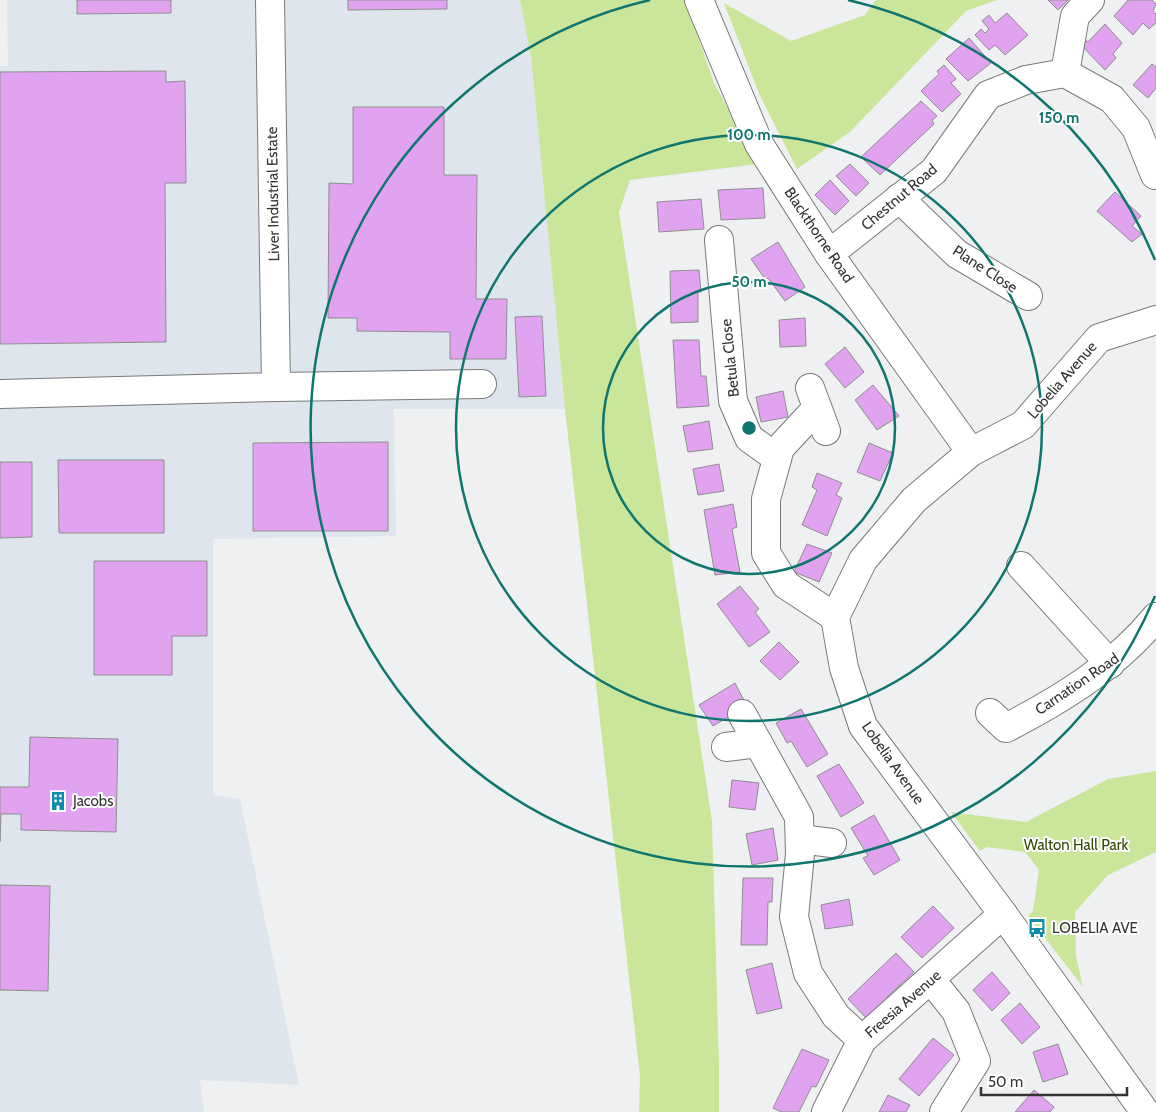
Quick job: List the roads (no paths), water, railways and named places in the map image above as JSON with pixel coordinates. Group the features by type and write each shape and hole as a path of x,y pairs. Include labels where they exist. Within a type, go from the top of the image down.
{"street":[{"name":"Liver Industrial Estate","path":"270,0 276,387"},
{"name":"Blackthorne Road","path":"699,0 759,144 829,254 971,452"},
{"path":"1090,0 1075,16 1065,73 1112,98 1136,128 1155,175"},
{"name":"Chestnut Road","path":"829,254 934,171 988,94 1026,80 1065,73"},
{"name":"Plane Close","path":"899,198 957,254 1028,296"},
{"name":"Betula Close","path":"719,240 733,401 749,438 777,458"},
{"name":"Lobelia Avenue","path":"1145,1112 1003,914 863,726 844,668 835,617 863,560 914,500 971,452 1023,425 1099,338 1156,320"},
{"path":"0,394 482,384"},
{"path":"818,409 780,448 766,499 766,553 786,585 835,617"},
{"path":"1021,566 1110,664"},
{"name":"Carnation Road","path":"990,713 1006,728 1048,707 1110,664 1138,639 1156,616"},
{"path":"742,714 799,817 800,854 794,917 808,973 836,1016 862,1040"},
{"path":"726,747 758,743"},
{"path":"800,839 832,843"},
{"name":"Freesia Avenue","path":"826,1112 862,1040 1003,914"},
{"path":"931,980 956,1011 976,1061 944,1112"}],"place":[{"name":"Jacobs","path":"58,801"},
{"name":"LOBELIA AVE","path":"1037,928"}],"park label":[{"name":"Walton Hall Park","path":"1076,845"}]}
